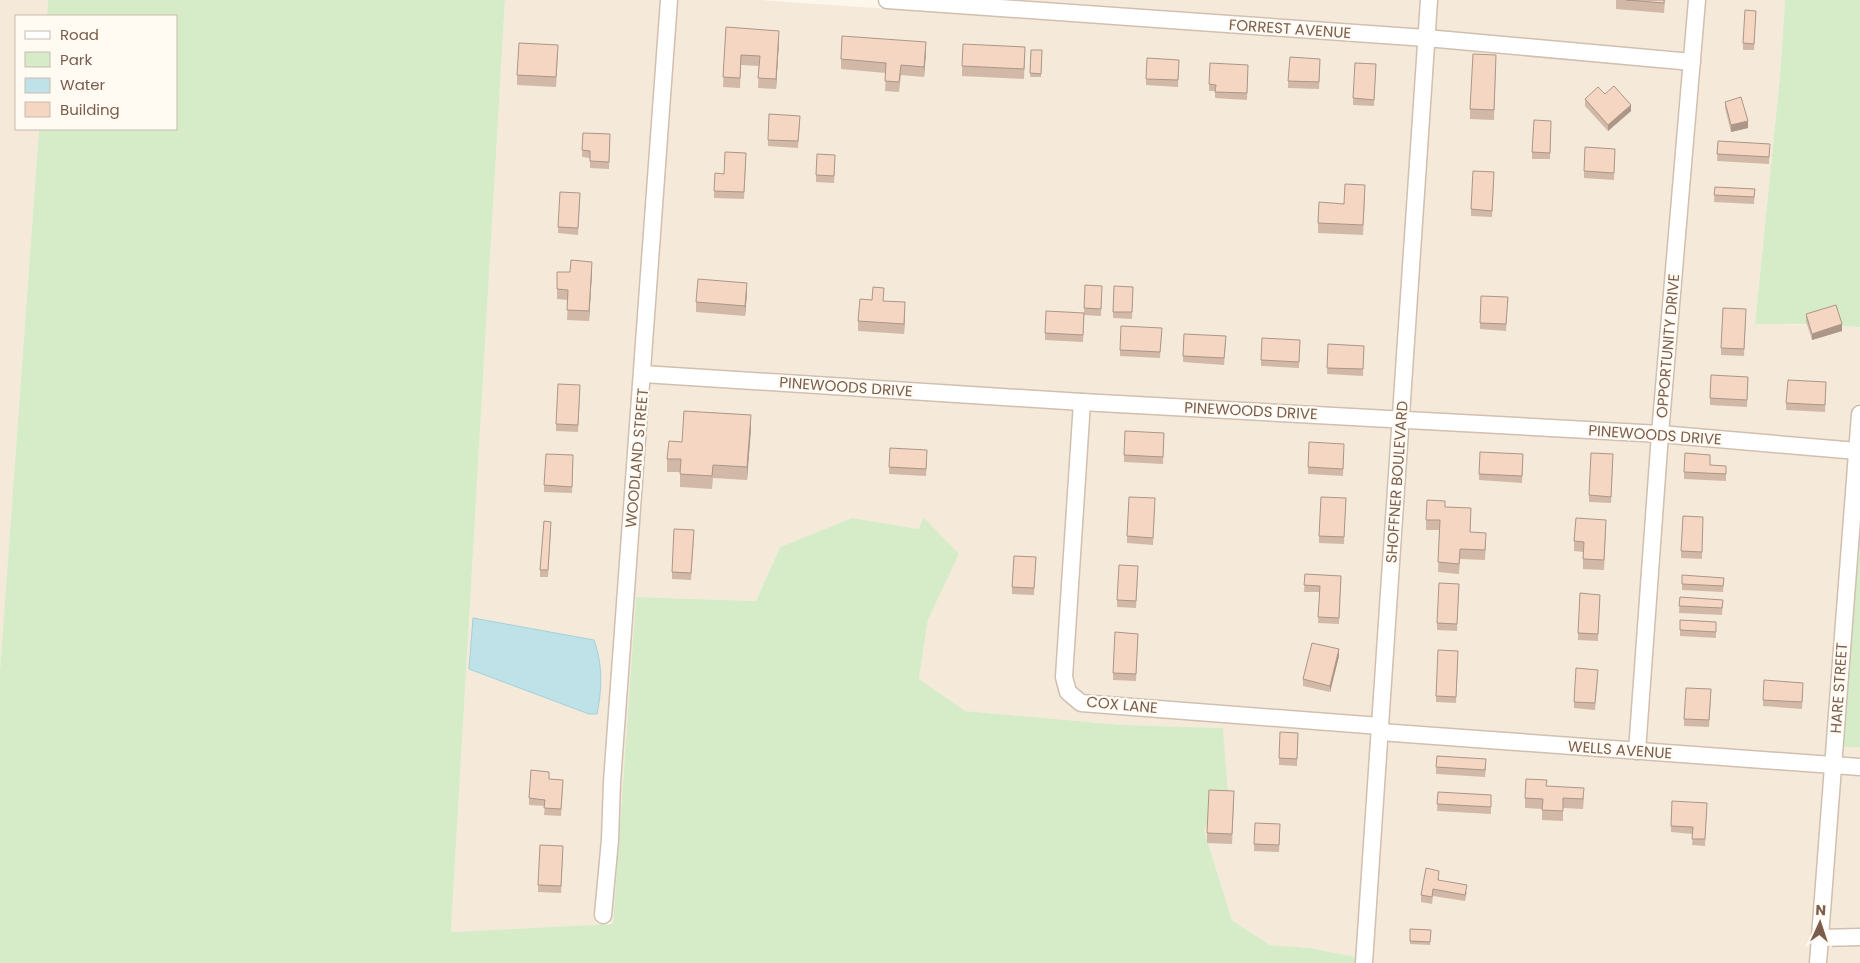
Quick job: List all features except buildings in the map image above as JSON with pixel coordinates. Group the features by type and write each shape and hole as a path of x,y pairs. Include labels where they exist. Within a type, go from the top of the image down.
{"street":[{"name":"WOODLAND STREET","path":"603,915 610,840 612,782 670,0"},
{"name":"FORREST AVENUE","path":"887,0 1426,38 1692,62"},
{"name":"SHOFFNER BOULEVARD","path":"1364,963 1429,0"},
{"name":"OPPORTUNITY DRIVE","path":"1637,751 1660,434 1697,0"},
{"name":"PINEWOODS DRIVE","path":"643,374 1082,402 1660,434 1858,451"},
{"name":"COX LANE","path":"1082,402 1064,678 1068,692 1081,703 1380,729"},
{"name":"HARE STREET","path":"1818,963 1860,414"},
{"name":"WELLS AVENUE","path":"1380,729 1637,751 1860,767"},
{"path":"1820,938 1860,937"}],"shaded area":[{"path":"0,0 48,0 47,15 15,15 15,130 39,130 0,669"},
{"path":"505,0 662,0 595,923 607,925 451,932"},
{"path":"677,0 760,0 1418,46 1373,716 1083,694 1075,686 1071,677 1090,394 1075,393 1056,677 1063,699 1080,712 1372,734 1356,963 1355,957 1310,948 1270,945 1232,920 1204,830 1228,790 1223,728 1123,725 964,711 919,679 928,620 959,554 923,518 919,529 852,518 780,547 756,601 636,597 613,924 610,925 618,841 620,782"},
{"path":"1013,0 1421,0 1419,29"},
{"path":"1437,0 1689,0 1685,53 1434,30"},
{"path":"1705,0 1785,0 1780,76 1755,323 1860,327 1860,399 1843,746 1860,747 1860,963 1372,963 1433,48 1684,71 1652,434 1629,759 1644,761 1668,435"}],"green space":[{"path":"48,0 505,0 451,932 613,924 636,597 756,601 780,547 852,518 919,529 923,517 959,554 928,620 919,679 965,711 1123,725 1223,728 1228,790 1204,830 1232,920 1270,945 1310,948 1356,957 1355,963 0,963 0,669 39,130 178,130 178,15 47,15"},
{"path":"1785,0 1860,0 1860,327 1755,324 1780,76"},
{"path":"1860,399 1860,747 1843,747"}],"water":[{"path":"473,618 594,640 601,677 597,714 589,714 469,669"}]}
